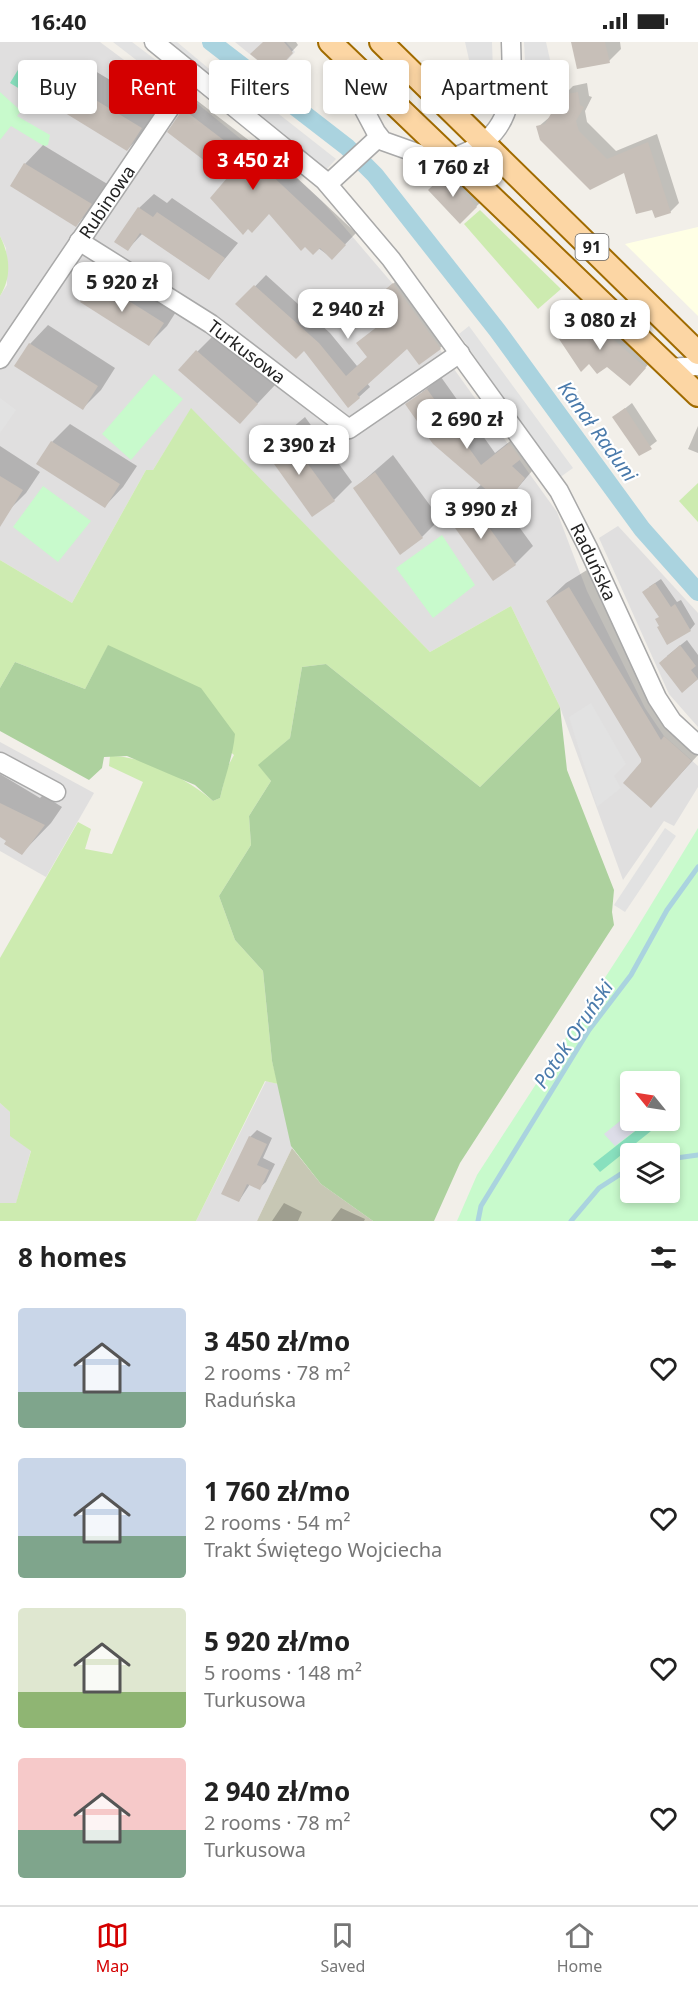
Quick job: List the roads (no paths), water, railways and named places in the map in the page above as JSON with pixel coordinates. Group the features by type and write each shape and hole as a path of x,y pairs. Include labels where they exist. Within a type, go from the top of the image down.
{"main road":[{"name":"91","path":"381,42 698,353"},
{"name":"91","path":"337,50 698,395"}],"street":[{"name":"Raduńska","path":"154,42 176,60"},
{"path":"328,184 375,141 383,141 442,162 484,143 502,120 512,96 511,42"},
{"path":"337,50 342,68 375,141"},
{"name":"Raduńska","path":"197,77 328,184 378,243 559,491 657,698 672,721 698,745"},
{"name":"Rubinowa","path":"0,359 166,114"},
{"path":"484,143 485,190"},
{"name":"Turkusowa","path":"79,241 211,324 349,429 460,353"},
{"path":"669,368 698,366"},
{"path":"0,762 56,792"}],"waterway":[{"name":"Kanał Raduni","path":"211,42 347,147 375,175 497,330 642,529 698,592"},
{"name":"Potok Oruński","path":"478,1221 481,1206 589,1030 631,975 667,910 698,867"},
{"path":"680,1157 698,1155"},
{"path":"571,1221 599,1188 620,1174"}]}
